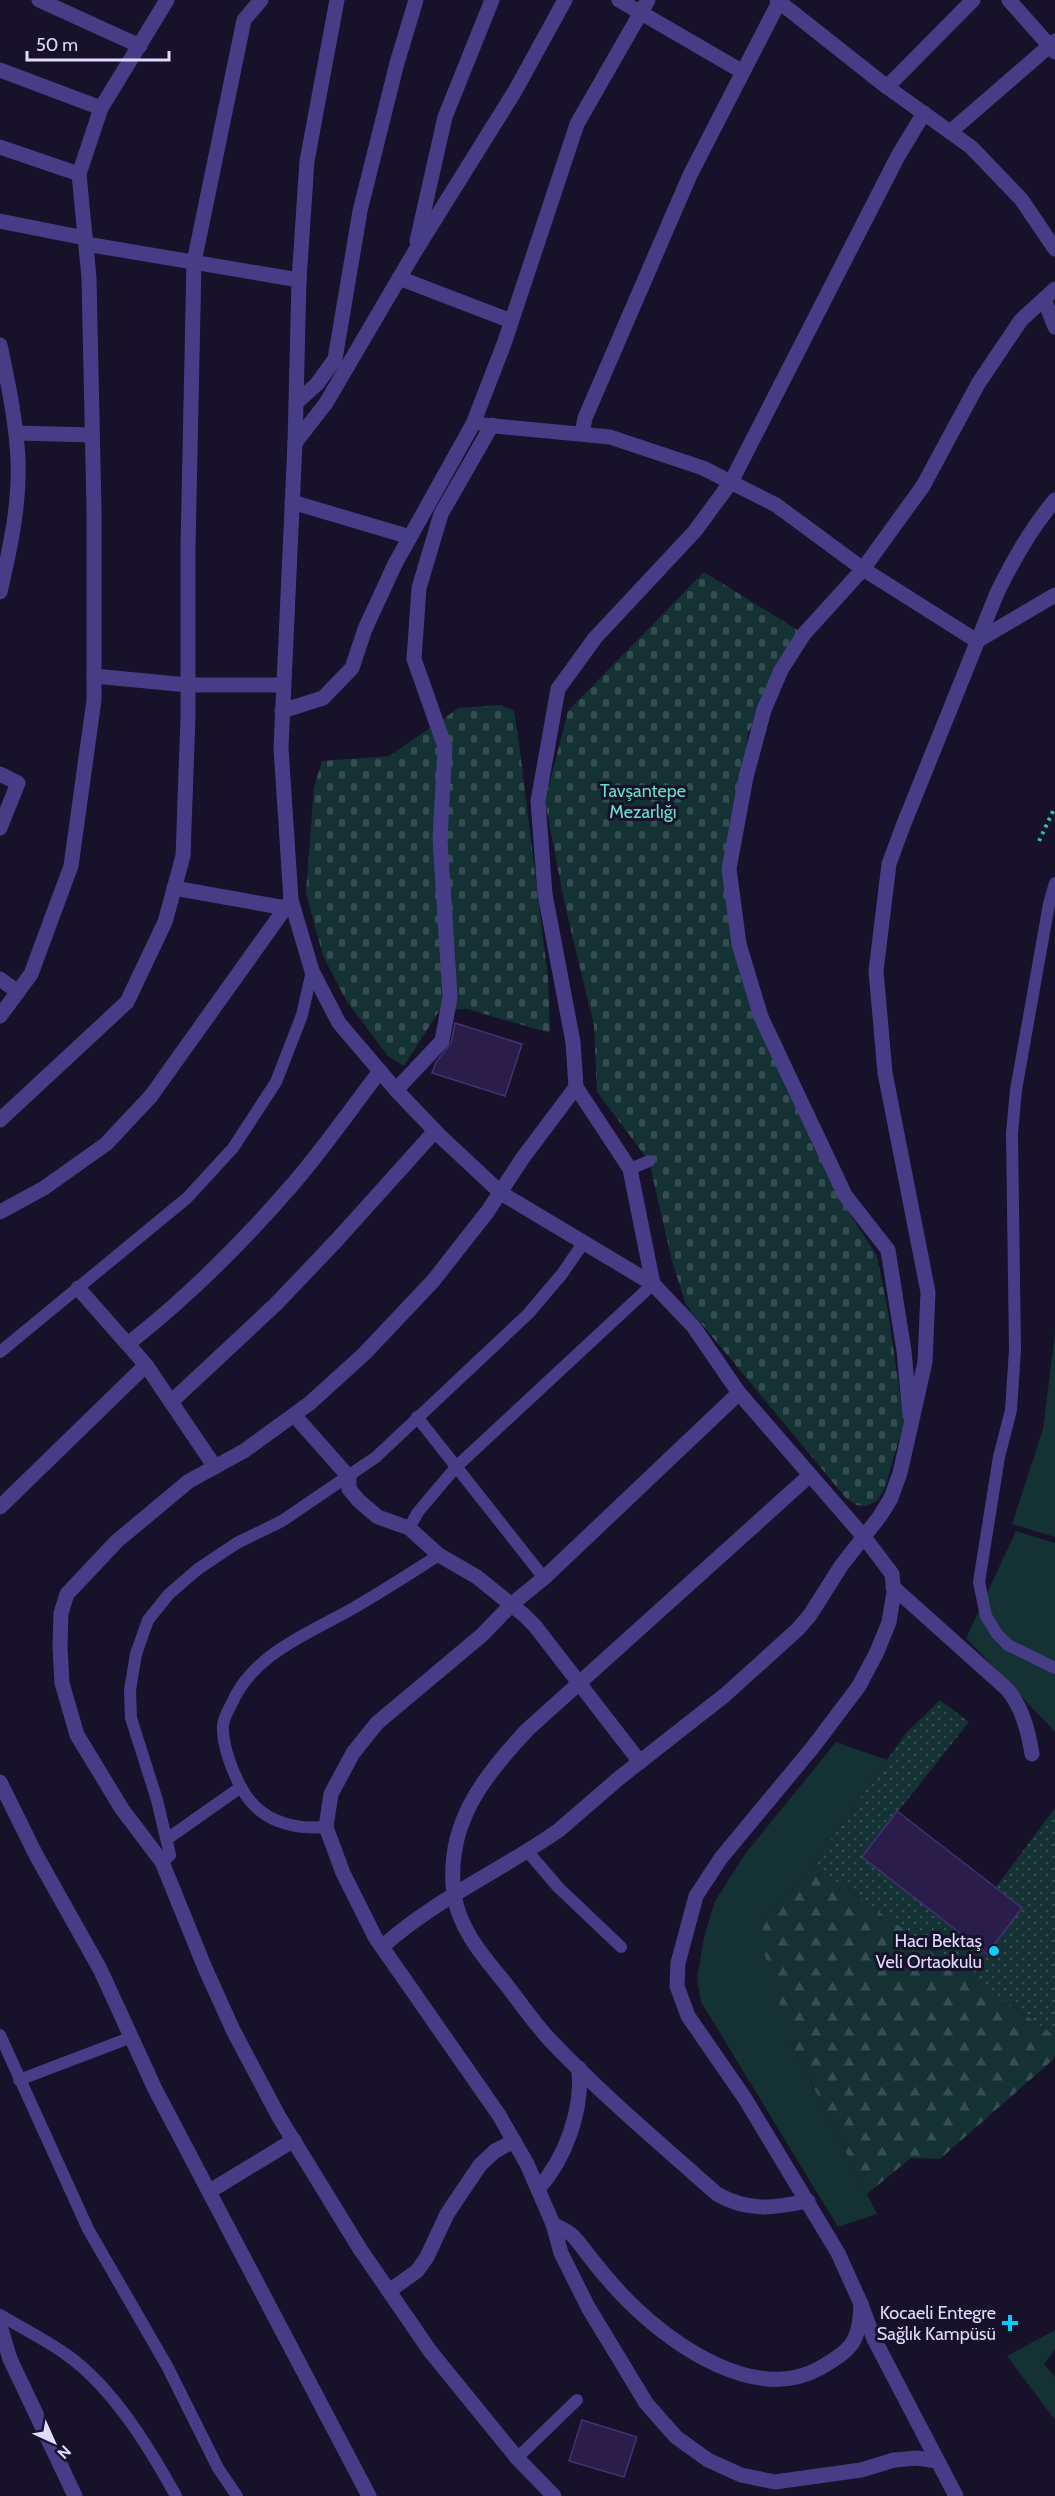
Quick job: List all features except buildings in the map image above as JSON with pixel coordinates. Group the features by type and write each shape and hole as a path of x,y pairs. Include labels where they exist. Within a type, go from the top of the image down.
{"street":[{"path":"39,0 140,46"},
{"path":"0,1016 31,974 71,866 94,700 89,278 79,174 100,108 167,0"},
{"path":"0,1120 127,1002 165,922 183,856 188,685 194,262 244,21 261,0"},
{"path":"337,0 307,161 299,280 295,443 281,748 288,904 312,971 339,1023 396,1090 435,1131 501,1192 653,1284 693,1326 739,1393 864,1537 891,1574 893,1587 889,1622 877,1652 859,1686 813,1747 722,1858 696,1896 678,1963 677,1986 688,2016 744,2097 838,2253 861,2304 873,2339 956,2496"},
{"path":"296,403 317,384 335,359 360,211 397,63 416,0"},
{"path":"414,253 445,117 492,0"},
{"path":"295,443 326,403 414,253 515,91 565,0"},
{"path":"619,0 644,6 743,72"},
{"path":"582,434 585,418 690,175 779,0 887,87 971,147 1021,199 1055,249"},
{"path":"887,87 973,0"},
{"path":"950,132 1053,46 1009,0"},
{"path":"282,711 323,698 352,668 365,629 410,537 473,424 511,321 577,124 644,6"},
{"path":"0,70 100,108"},
{"path":"653,1284 630,1169 576,1087 573,1042 545,894 538,801 558,689 595,638 695,531 731,482 898,156 924,113"},
{"path":"0,147 79,174"},
{"path":"0,221 86,241 299,280"},
{"path":"399,278 511,321"},
{"path":"1050,294 1055,327"},
{"path":"912,1424 908,1406 904,1351 888,1250 845,1195 761,1017 739,944 729,869 746,777 764,710 781,670 804,634 863,569 923,486 978,384 1021,320 1050,294"},
{"path":"0,345 14,412 18,462 14,530 0,592"},
{"path":"473,424 610,437 703,468 776,505 863,569 977,641"},
{"path":"396,1090 442,1041 450,998 440,839 445,747 414,659 418,588 441,514 492,425"},
{"path":"16,433 92,435"},
{"path":"382,1947 403,1928 454,1894 528,1852 559,1830 725,1695 785,1643 810,1615 841,1566 891,1498 900,1473 925,1362 928,1292 885,1073 876,971 890,864 977,641 1011,565 1041,516 1055,500"},
{"path":"292,502 410,537"},
{"path":"977,641 1055,595"},
{"path":"94,676 188,685 284,685"},
{"path":"0,774 18,783 0,828"},
{"path":"174,888 288,904"},
{"path":"0,1212 44,1188 106,1144 151,1095 288,904"},
{"path":"0,979 18,992"},
{"path":"129,1343 202,1281 253,1229 294,1183 380,1071"},
{"path":"554,2496 516,2458 430,2351 360,2249 294,2140 233,2030 162,1862 122,1809 77,1735 62,1683 60,1647 61,1613 67,1594 117,1541 189,1481 244,1451 294,1415 365,1353 433,1281 501,1192 522,1159 576,1087"},
{"path":"171,1402 276,1304 435,1131"},
{"path":"78,1288 129,1343 146,1365 215,1467"},
{"path":"0,1507 146,1365"},
{"path":"739,1393 544,1578 512,1604 482,1635 377,1723 353,1753 332,1794 326,1827 343,1873 382,1947 444,2033 499,2115 514,2142 538,2189 553,2224 561,2253 588,2307 646,2403 676,2437 708,2460 741,2475 775,2482 861,2470 894,2460 917,2458 937,2461"},
{"path":"294,1415 349,1477 349,1489 359,1501 378,1517 409,1528 439,1555 477,1577 512,1604 535,1626 640,1762"},
{"path":"808,2201 770,2207 749,2206 733,2204 717,2194 550,2040 468,1936 454,1894 457,1842 467,1806 505,1753 527,1730 809,1476"},
{"path":"893,1587 1008,1690 1018,1703 1027,1724 1032,1754"},
{"path":"0,1782 36,1856 100,1969 155,2089 369,2496"},
{"path":"538,2189 546,2181 567,2144 581,2086 579,2068"},
{"path":"210,2191 294,2140"},
{"path":"389,2291 417,2271 427,2258 447,2214 480,2165 495,2151 514,2142"},
{"path":"553,2224 573,2235 630,2302 664,2331 701,2357 738,2374 768,2379 791,2377 818,2370 841,2355 855,2341 860,2324 861,2304"},
{"path":"0,2326 10,2360 75,2496"}],"lane":[{"path":"1055,883 1049,904 1016,1090 1012,1133 1015,1350 1012,1400 999,1457 979,1582 986,1616 997,1634 1008,1645 1055,1668"},
{"path":"0,1352 187,1197 233,1148 276,1082 302,1015 312,971"},
{"path":"630,1169 649,1161"},
{"path":"162,1862 170,1856 167,1839 131,1718 130,1690 136,1654 148,1620 169,1594 198,1569 237,1543 282,1521 349,1477 376,1456 528,1314 562,1274 584,1242"},
{"path":"409,1528 418,1512 456,1467 653,1284"},
{"path":"417,1417 544,1578"},
{"path":"326,1827 283,1825 256,1807 241,1787 225,1746 223,1725 236,1692 254,1668 296,1640 351,1610 439,1555"},
{"path":"167,1839 241,1787"},
{"path":"528,1852 558,1887 621,1947"},
{"path":"0,2035 88,2229 167,2366 218,2468 237,2496"},
{"path":"19,2080 132,2037"},
{"path":"0,2315 68,2356 108,2394 155,2458 176,2496"},
{"path":"516,2458 577,2400"}],"path":[{"path":"1039,841 1055,807"}],"green space":[{"name":"Tavşantepe Mezarlığı","path":"704,572 804,634 748,733 736,832 735,945 845,1206 877,1256 888,1311 904,1422 885,1488 877,1501 866,1506 856,1505 845,1497 686,1305 672,1261 649,1161 597,1092 594,1026 564,901 545,801 568,711"},
{"path":"501,705 514,711 519,743 548,978 550,1033 467,1009 439,1011 404,1066 388,1056 347,1002 323,956 306,893 314,787 322,761 389,756 459,708"},
{"path":"1055,1333 1055,1537 1012,1524 1043,1429"},
{"path":"1016,1531 1055,1543 1055,1732 966,1638"},
{"path":"940,1700 969,1722 862,1857 987,1954 1022,1908 996,1887 1055,1808 1055,2036 813,1865 906,1733"},
{"path":"836,1742 887,1760 813,1865 763,1918 791,2042 877,2214 838,2227 701,2002 697,1979 704,1937 715,1901 745,1854"},
{"path":"813,1865 1055,2036 1055,2058 940,2159 911,2158 867,2194 791,2042 763,1949 763,1918"},
{"path":"1055,2330 1055,2349 1044,2364 1055,2377 1055,2420 1007,2356"}],"place":[{"name":"Hacı Bektaş Veli Ortaokulu","path":"994,1951"},
{"name":"Kocaeli Entegre Sağlık Kampüsü","path":"1010,2323"}]}
